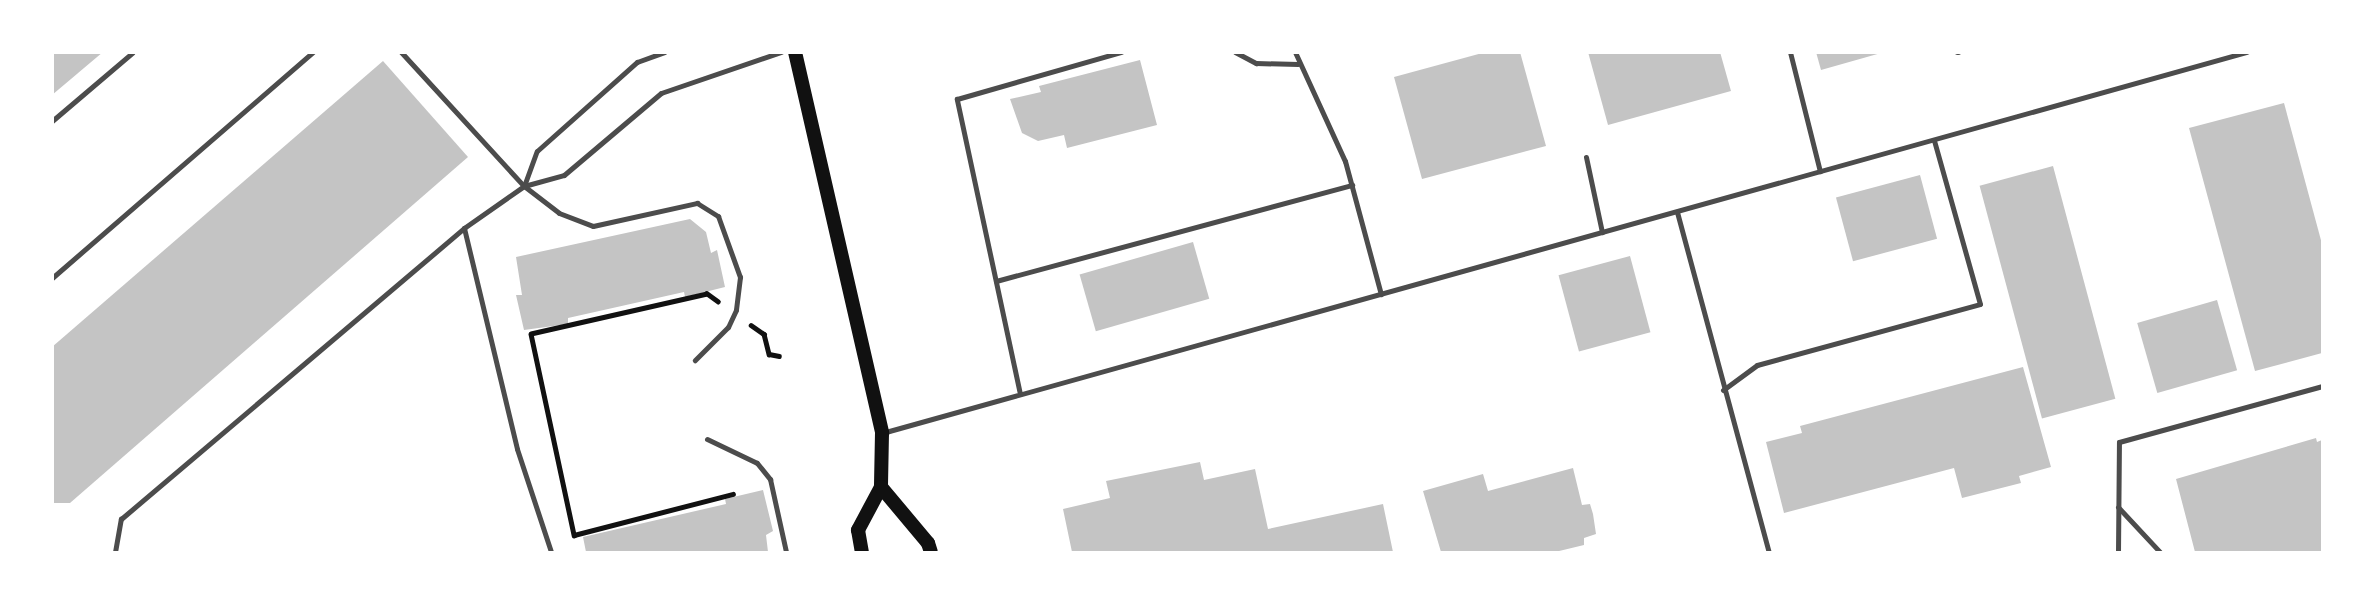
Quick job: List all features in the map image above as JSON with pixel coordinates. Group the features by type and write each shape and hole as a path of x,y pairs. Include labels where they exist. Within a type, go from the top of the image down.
{"main road":[{"path":"795,52 882,433 881,487 858,530 862,552"},
{"path":"881,487 929,542 931,552"}],"lane":[{"path":"52,121 133,52"},
{"path":"52,278 313,52"},
{"path":"401,52 524,186 559,213 593,226 697,203 718,216 740,277 736,310 728,327 695,360"},
{"path":"524,186 537,151 637,62 664,52"},
{"path":"115,552 121,519 464,228 524,186 564,175 661,93 781,52"},
{"path":"1020,394 957,99 1121,52"},
{"path":"1235,52 1256,63 1298,64"},
{"path":"1295,52 1298,64 1327,114 1352,186 1381,294"},
{"path":"1790,52 1820,171"},
{"path":"882,433 2247,52"},
{"path":"1723,390 1757,365 1980,304 1934,140"},
{"path":"1586,157 1602,232"},
{"path":"996,281 1352,186"},
{"path":"1677,212 1769,552"},
{"path":"464,228 531,492 551,552"},
{"path":"2118,552 2119,442 2322,386"},
{"path":"707,439 757,463 770,479 786,552"},
{"path":"2118,507 2160,552"}],"path":[{"path":"726,308 707,294 531,334 574,535 733,494"},
{"path":"745,321 764,334 769,354 779,356"}],"building":[{"path":"52,52 103,52 52,95"},
{"path":"1486,52 1520,52 1546,146 1422,179 1394,77"},
{"path":"1588,52 1720,52 1731,91 1608,125"},
{"path":"1816,52 1881,52 1881,53 1821,70"},
{"path":"1140,60 1157,125 1067,148 1064,135 1038,141 1022,133 1010,99 1041,92 1039,86"},
{"path":"383,61 468,157 70,503 52,503 52,347"},
{"path":"2284,103 2322,244 2322,353 2255,371 2189,128"},
{"path":"2053,166 2115,399 2042,418 1980,186"},
{"path":"1920,175 1937,239 1853,261 1836,198"},
{"path":"690,219 706,232 711,253 717,250 725,287 685,297 684,292 568,318 568,324 524,330 516,295 522,295 516,257"},
{"path":"1193,242 1209,299 1096,331 1080,275"},
{"path":"1630,256 1650,332 1579,351 1559,275"},
{"path":"2217,300 2237,370 2157,393 2137,323"},
{"path":"2023,367 2051,467 2019,476 2021,483 1962,498 1954,468 1784,513 1766,442 1802,433 1800,426"},
{"path":"2316,438 2317,442 2322,440 2322,552 2195,552 2176,479"},
{"path":"1200,462 1204,480 1255,469 1268,529 1383,504 1393,552 1072,552 1063,509 1110,498 1106,481"},
{"path":"1573,468 1582,505 1590,504 1596,534 1584,538 1584,545 1555,552 1441,552 1423,491 1483,474 1488,491"},
{"path":"763,490 773,531 766,535 768,552 586,552 583,537 726,504 725,499"}]}
